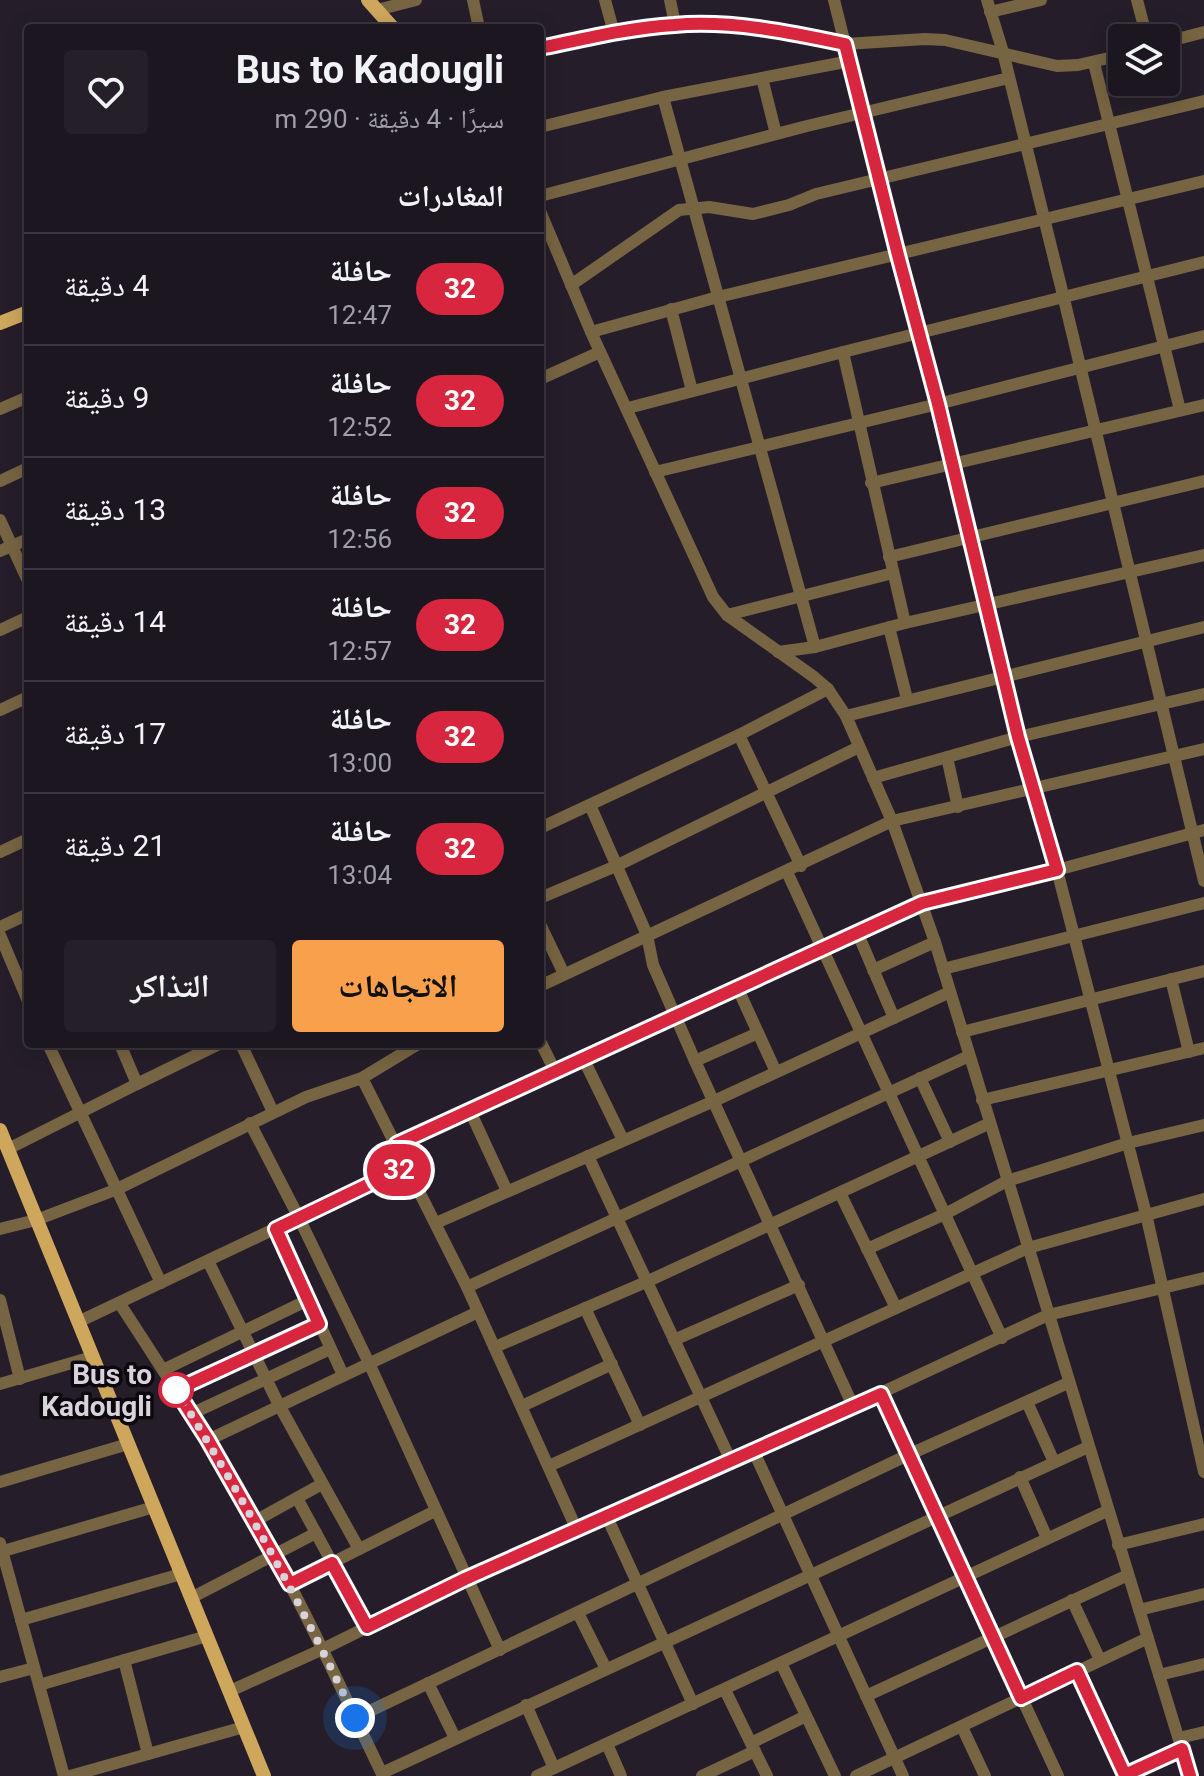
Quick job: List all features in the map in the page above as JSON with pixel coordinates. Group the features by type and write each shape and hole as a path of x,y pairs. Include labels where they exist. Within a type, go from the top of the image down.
{"main road":[{"path":"373,5 390,24"},
{"path":"0,323 24,314"},
{"path":"0,1130 264,1776"}],"street":[{"path":"373,5 416,0"},
{"path":"473,0 478,24"},
{"path":"605,0 614,33"},
{"path":"670,0 675,24"},
{"path":"834,0 938,404 1018,737 1057,870 1146,1214 1204,1472"},
{"path":"1041,0 988,6 1003,52 1148,639 1173,757 1198,832 1204,881"},
{"path":"1137,0 1143,24"},
{"path":"544,47 675,24 763,29 845,44 925,39 1003,52 1057,66 1108,59"},
{"path":"1180,38 1204,32"},
{"path":"544,126 663,97 850,61"},
{"path":"1094,63 1180,410"},
{"path":"762,78 776,134"},
{"path":"544,195 776,134 1009,78"},
{"path":"663,97 815,647"},
{"path":"571,285 669,216 694,207 728,208 753,214 764,212 816,194 1204,101"},
{"path":"591,332 718,297 1204,181"},
{"path":"544,221 591,332 713,597 727,615 828,689 846,716 892,821 935,942 988,1124 1190,1776"},
{"path":"628,408 1063,295 1204,262"},
{"path":"671,309 692,391"},
{"path":"655,472 1204,336"},
{"path":"544,377 600,352"},
{"path":"843,352 905,623"},
{"path":"0,409 24,399"},
{"path":"871,483 1204,405"},
{"path":"0,481 24,470"},
{"path":"889,557 1204,481"},
{"path":"0,520 6,549 24,575"},
{"path":"778,652 815,647 985,604 1204,555"},
{"path":"727,615 893,573"},
{"path":"0,630 24,619"},
{"path":"889,627 907,699"},
{"path":"846,716 1204,627"},
{"path":"544,826 739,735 828,689"},
{"path":"873,778 1018,737 1204,694"},
{"path":"0,710 24,699"},
{"path":"739,735 801,866"},
{"path":"544,896 616,866 859,747"},
{"path":"544,984 892,821 1204,749"},
{"path":"947,757 958,807"},
{"path":"590,805 647,935 650,956 695,1061 853,1406"},
{"path":"397,1144 922,903 1198,832"},
{"path":"0,852 24,841"},
{"path":"787,872 1002,1338"},
{"path":"943,969 1204,903"},
{"path":"0,927 24,916"},
{"path":"544,932 564,974"},
{"path":"858,934 894,1018"},
{"path":"0,935 24,988"},
{"path":"873,970 935,942"},
{"path":"962,1032 1204,971"},
{"path":"1171,979 1189,1052"},
{"path":"738,989 776,1072"},
{"path":"436,1223 714,1101 950,992"},
{"path":"695,1061 758,1033"},
{"path":"50,1048 161,1283"},
{"path":"122,1048 137,1084"},
{"path":"8,1149 211,1048"},
{"path":"243,1048 273,1112"},
{"path":"0,1229 36,1220 115,1190 306,1097 362,1078 400,1048"},
{"path":"544,1048 556,1073"},
{"path":"982,1100 1204,1048"},
{"path":"467,1287 969,1056"},
{"path":"584,1060 623,1140"},
{"path":"362,1078 467,1287 577,1530"},
{"path":"920,1078 950,1142"},
{"path":"470,1111 507,1191"},
{"path":"250,1123 369,1363 500,1650"},
{"path":"495,1347 646,1282 988,1124"},
{"path":"867,1249 945,1214 1007,1181 1128,1143 1204,1125"},
{"path":"588,1156 731,1461"},
{"path":"78,1322 407,1166"},
{"path":"840,1193 896,1308"},
{"path":"549,1466 1028,1248 1204,1199"},
{"path":"276,1229 343,1375"},
{"path":"208,1261 279,1405 359,1549"},
{"path":"230,1691 465,1579 754,1452 1048,1315 1204,1278"},
{"path":"674,1340 799,1285"},
{"path":"0,1300 20,1379"},
{"path":"163,1370 308,1300"},
{"path":"120,1304 208,1440 275,1556 382,1775 526,1705 1088,1447"},
{"path":"585,1308 640,1425"},
{"path":"208,1440 478,1312"},
{"path":"176,1390 319,1324"},
{"path":"191,1414 330,1349"},
{"path":"0,1384 92,1357"},
{"path":"522,1406 612,1364"},
{"path":"355,1718 908,1455 1068,1383"},
{"path":"881,1394 1058,1776"},
{"path":"1027,1402 1054,1462"},
{"path":"0,1482 128,1444"},
{"path":"754,1452 903,1776"},
{"path":"1020,1477 1047,1538"},
{"path":"255,1521 322,1484"},
{"path":"297,1498 367,1627"},
{"path":"64,1776 1,1549 154,1507"},
{"path":"290,1584 435,1511"},
{"path":"537,1776 1107,1511"},
{"path":"607,1517 693,1704"},
{"path":"1118,1545 1204,1524"},
{"path":"191,1598 316,1533"},
{"path":"21,1620 181,1574"},
{"path":"866,1696 1128,1575"},
{"path":"1139,1610 1204,1594"},
{"path":"1072,1600 1100,1660"},
{"path":"578,1613 606,1669"},
{"path":"39,1685 207,1636"},
{"path":"856,1776 1148,1638"},
{"path":"124,1660 148,1754"},
{"path":"781,1663 835,1776"},
{"path":"1159,1675 1204,1664"},
{"path":"0,1677 34,1668"},
{"path":"1077,1671 1124,1776 1204,1732"},
{"path":"428,1683 455,1738"},
{"path":"725,1690 767,1776"},
{"path":"526,1705 554,1768"},
{"path":"702,1776 806,1716"},
{"path":"70,1776 244,1727"},
{"path":"962,1727 985,1776"},
{"path":"607,1744 621,1776"}],"bus line":[{"name":"32","path":"544,47 675,24 763,29 845,44 938,404 1018,737 1057,870 922,903 397,1144 407,1166 276,1229 319,1324 176,1390 290,1584 332,1563 367,1627 465,1579 881,1394 1021,1698 1077,1671 1125,1775 1182,1749 1190,1776"}],"place":[{"name":"Bus to Kadougli","path":"176,1390"}],"route":[{"path":"176,1390 290,1584 355,1718"}]}
